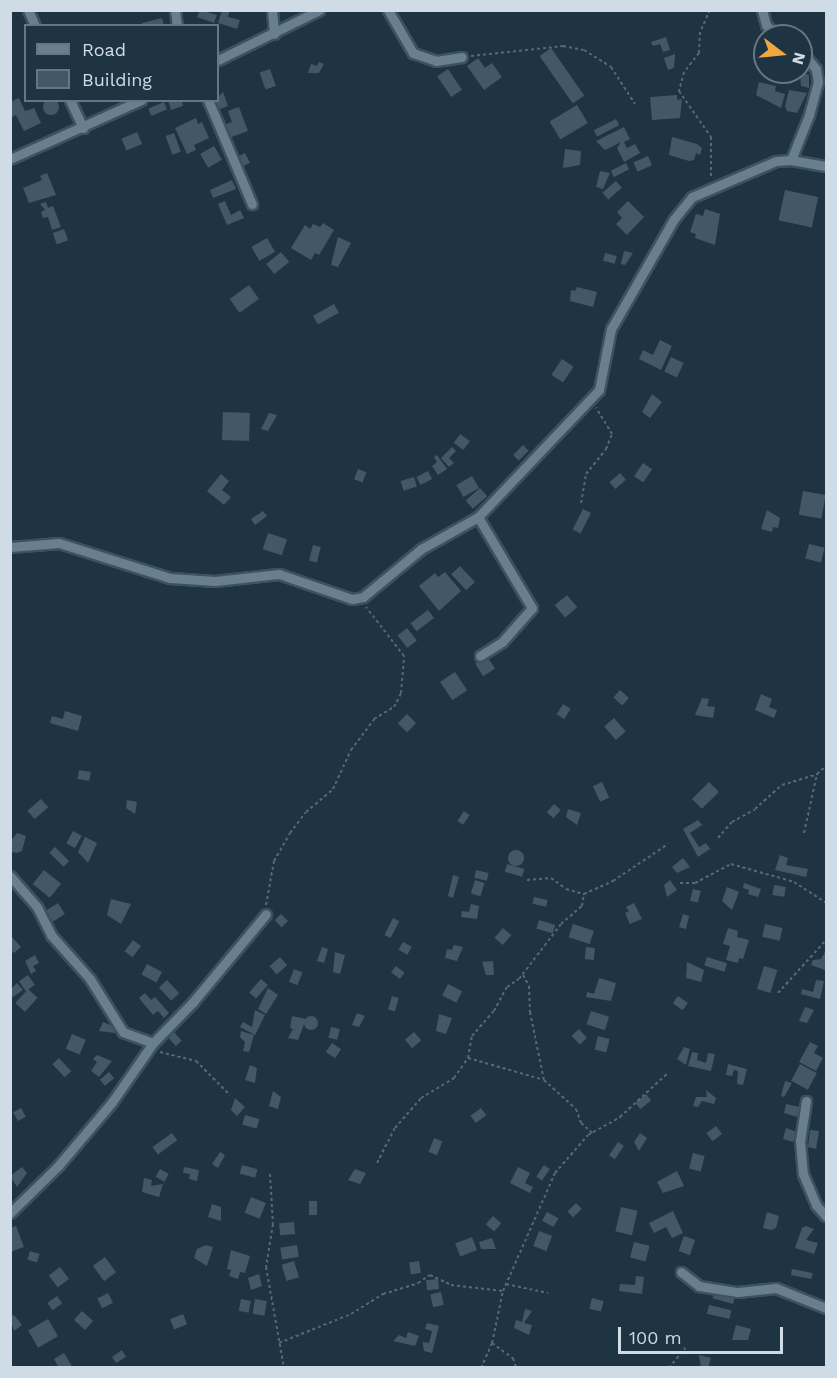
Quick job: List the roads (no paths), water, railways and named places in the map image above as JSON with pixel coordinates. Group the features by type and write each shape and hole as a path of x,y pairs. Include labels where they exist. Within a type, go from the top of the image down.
{"street":[{"path":"28,10 34,24"},
{"path":"272,10 274,34"},
{"path":"219,60 319,10"},
{"path":"388,10 413,53 436,61 462,57"},
{"path":"791,160 818,82 816,69 813,65"},
{"path":"71,102 83,128"},
{"path":"10,159 137,102"},
{"path":"209,102 252,204"},
{"path":"10,548 59,543 190,581 279,574 357,599 422,549 478,517 596,392 604,380 611,329 681,209 709,187 776,161 791,160 826,166"},
{"path":"478,517 532,608 502,642 480,656"},
{"path":"10,876 37,907 51,935 90,979 123,1032 151,1046"},
{"path":"10,1213 66,1157 112,1102 151,1046 208,986 266,914"},
{"path":"806,1101 800,1141 803,1174 816,1205 826,1216"},
{"path":"681,1272 709,1288 738,1292 776,1288 826,1308"}]}
